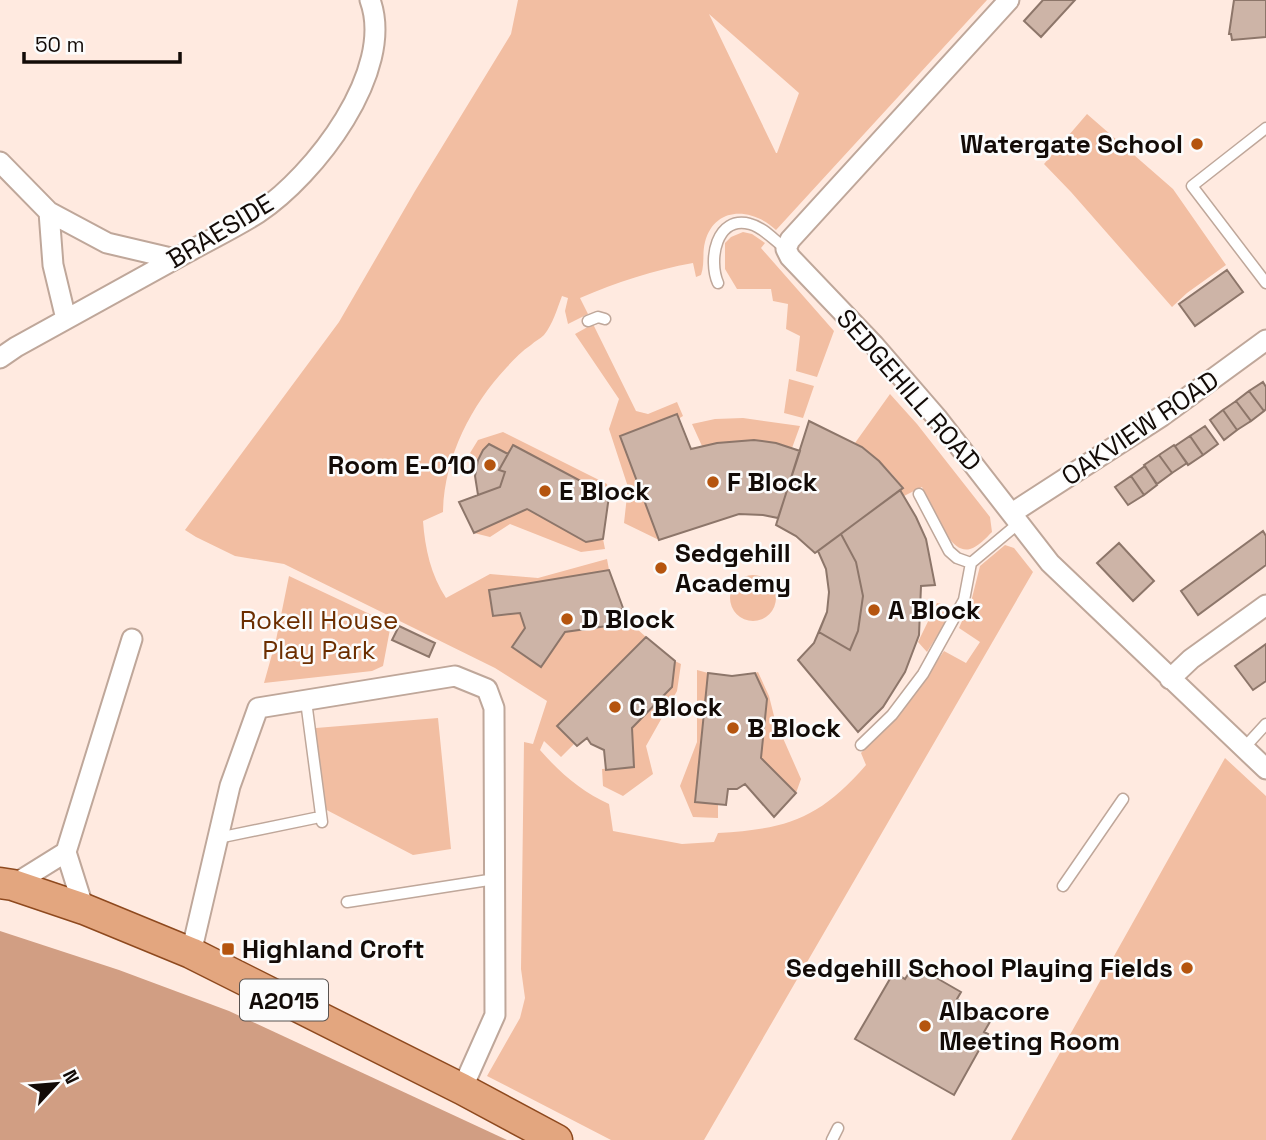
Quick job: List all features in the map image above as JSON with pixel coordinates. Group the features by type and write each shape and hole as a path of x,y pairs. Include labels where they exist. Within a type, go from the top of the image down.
{"main road":[{"name":"A2015","path":"7,884 84,909 191,953 462,1089 557,1140"}],"street":[{"name":"BRAESIDE","path":"0,358 259,212 299,178 328,143 367,79 374,40 375,13 370,0"},
{"path":"786,249 790,240 1009,0"},
{"path":"0,162 49,212 107,243 176,259"},
{"path":"49,212 52,265 66,319"},
{"name":"SEDGEHILL ROAD","path":"786,249 790,257 874,345 938,419 1050,563 1266,769"},
{"name":"OAKVIEW ROAD","path":"1016,517 1266,340"},
{"path":"1170,679 1191,659 1266,605"},
{"path":"84,909 66,852 132,639"},
{"path":"191,953 230,786 258,708 455,676 487,689 495,708 495,1015 462,1089"},
{"path":"7,884 66,852"}],"lane":[{"path":"1266,128 1192,186 1266,283"},
{"path":"718,283 714,258 715,242 726,229 736,224 749,223 786,249"},
{"path":"588,321 598,317 605,319"},
{"path":"919,494 949,551 957,558 971,563"},
{"path":"861,745 892,715 923,674 964,600 971,563 1016,517"},
{"path":"217,838 318,820 306,701"},
{"path":"1244,749 1266,724"},
{"path":"1063,886 1123,799"},
{"path":"347,902 495,879"},
{"path":"832,1140 838,1128"}],"green space":[{"path":"518,0 987,0 776,230 757,217 746,214 726,216 717,221 710,230 704,246 701,275 696,277 693,263 608,287 580,298 588,314 568,324 565,311 568,298 562,296 544,335 510,364 471,415 448,472 443,512 423,521 430,561 446,598 490,574 538,578 607,559 609,570 490,590 493,616 520,613 525,628 512,647 541,666 565,632 607,626 623,608 636,628 646,637 557,726 574,744 561,757 544,741 540,750 572,781 609,804 613,831 682,844 714,842 718,833 783,824 800,818 833,798 866,765 861,753 919,687 944,651 966,663 980,642 959,628 972,598 980,566 1005,545 1014,548 1033,572 704,1140 611,1140 487,1076 520,1018 525,998 521,969 524,742 533,744 547,701 495,668 284,564 235,556 185,530 339,322 511,34","holes":["709,14 799,93 776,153"]},
{"path":"1087,114 1173,189 1226,265 1172,307 1044,164"},
{"path":"743,232 752,234 765,243 761,248 834,331 817,377 796,371 800,336 786,329 788,304 773,301 771,289 737,289 725,269 725,243"},
{"path":"593,324 636,411 648,414 677,402 683,416 678,419 676,414 620,436 659,540 624,523 628,487 609,429 619,399 575,334"},
{"path":"789,379 814,386 803,418 784,413"},
{"path":"890,394 990,517 992,532 976,546 962,549 955,544 941,526 922,487 904,496 900,490 903,487 892,475 875,457 855,443"},
{"path":"743,418 800,426 792,448 754,440 702,446 692,424 715,419"},
{"path":"503,432 607,484 609,496 513,445 508,454 489,444 478,460 470,453 478,440"},
{"path":"527,509 586,541 603,539 605,549 581,552 510,524 490,537 474,533"},
{"path":"753,575 769,582 776,598 769,614 753,621 737,614 730,598 737,582"},
{"name":"Rokell House Play Park","path":"289,576 391,624 383,666 372,671 264,683"},
{"path":"937,603 947,605 952,612 927,652 918,642"},
{"path":"675,661 681,664 677,691 646,746 653,774 623,796 603,786 602,769 634,767 632,728 672,687"},
{"path":"697,670 708,673 695,801 718,804 718,818 693,817 680,786 697,742"},
{"path":"758,672 769,696 775,720 801,779 796,793 761,758 767,699 755,673"},
{"path":"438,718 451,849 413,855 319,806 316,728"},
{"name":"Sedgehill School Playing Fields","path":"1225,758 1266,796 1266,1140 1011,1140"}],"shaded area":[{"path":"0,931 119,970 229,1011 507,1140 0,1140"}],"building":[{"path":"1043,0 1075,0 1041,37 1024,21"},
{"path":"1234,0 1266,0 1266,37 1232,40 1229,34"},
{"path":"1227,270 1243,292 1195,326 1179,304"},
{"path":"1263,382 1266,387 1264,411 1249,391"},
{"path":"1249,391 1264,411 1251,421 1236,401"},
{"path":"1236,401 1251,421 1237,430 1223,410"},
{"path":"1223,410 1237,430 1224,440 1210,420"},
{"name":"F Block","path":"677,414 691,449 717,443 754,440 776,443 800,451 778,518 739,514 659,540 620,436"},
{"path":"809,421 862,447 879,461 903,488 815,553 796,536 776,525"},
{"path":"1205,426 1218,444 1203,455 1190,436"},
{"path":"1190,436 1203,455 1188,465 1175,446"},
{"name":"Room E-010","path":"489,444 508,454 499,470 505,472 500,487 478,495 475,476 478,460"},
{"name":"E Block","path":"513,445 609,496 603,539 586,542 527,509 474,533 459,502 500,487 505,472 499,470"},
{"path":"1174,445 1187,463 1172,473 1159,455"},
{"path":"1159,455 1172,473 1157,484 1144,465"},
{"path":"1145,466 1157,485 1144,495 1131,476"},
{"path":"1131,476 1144,495 1128,505 1115,487"},
{"name":"A Block","path":"900,490 926,539 935,585 921,586 919,635 905,672 883,707 858,732 798,660 814,643 827,612 829,592 826,569 818,551"},
{"path":"1263,531 1266,536 1266,565 1198,615 1181,591"},
{"name":"A Block","path":"841,534 856,562 863,596 858,631 850,650 819,632 827,612 829,592 826,569 818,551"},
{"path":"1119,543 1154,581 1133,601 1097,563"},
{"name":"D Block","path":"609,570 623,608 607,626 565,632 541,667 512,647 525,628 520,613 493,616 489,590"},
{"path":"399,626 435,643 429,657 392,640"},
{"name":"C Block","path":"646,637 675,661 672,687 632,728 634,767 606,770 604,750 591,744 587,738 577,746 557,726"},
{"path":"1266,644 1266,681 1253,690 1235,666"},
{"name":"B Block","path":"708,673 732,676 755,673 767,699 761,758 796,793 774,817 745,784 737,789 728,789 726,805 695,802"},
{"name":"Albacore Meeting Room","path":"914,965 961,992 957,999 991,1020 984,1032 988,1034 954,1095 855,1039 894,972 905,979"}],"place":[{"name":"Watergate School","path":"1197,144"},
{"name":"Room E-010","path":"490,465"},
{"name":"F Block","path":"713,482"},
{"name":"E Block","path":"545,491"},
{"name":"Sedgehill Academy","path":"661,568"},
{"name":"A Block","path":"874,610"},
{"name":"D Block","path":"567,619"},
{"name":"C Block","path":"615,707"},
{"name":"B Block","path":"733,728"},
{"name":"Highland Croft","path":"228,949"},
{"name":"Sedgehill School Playing Fields","path":"1187,968"},
{"name":"Albacore Meeting Room","path":"925,1026"}]}
